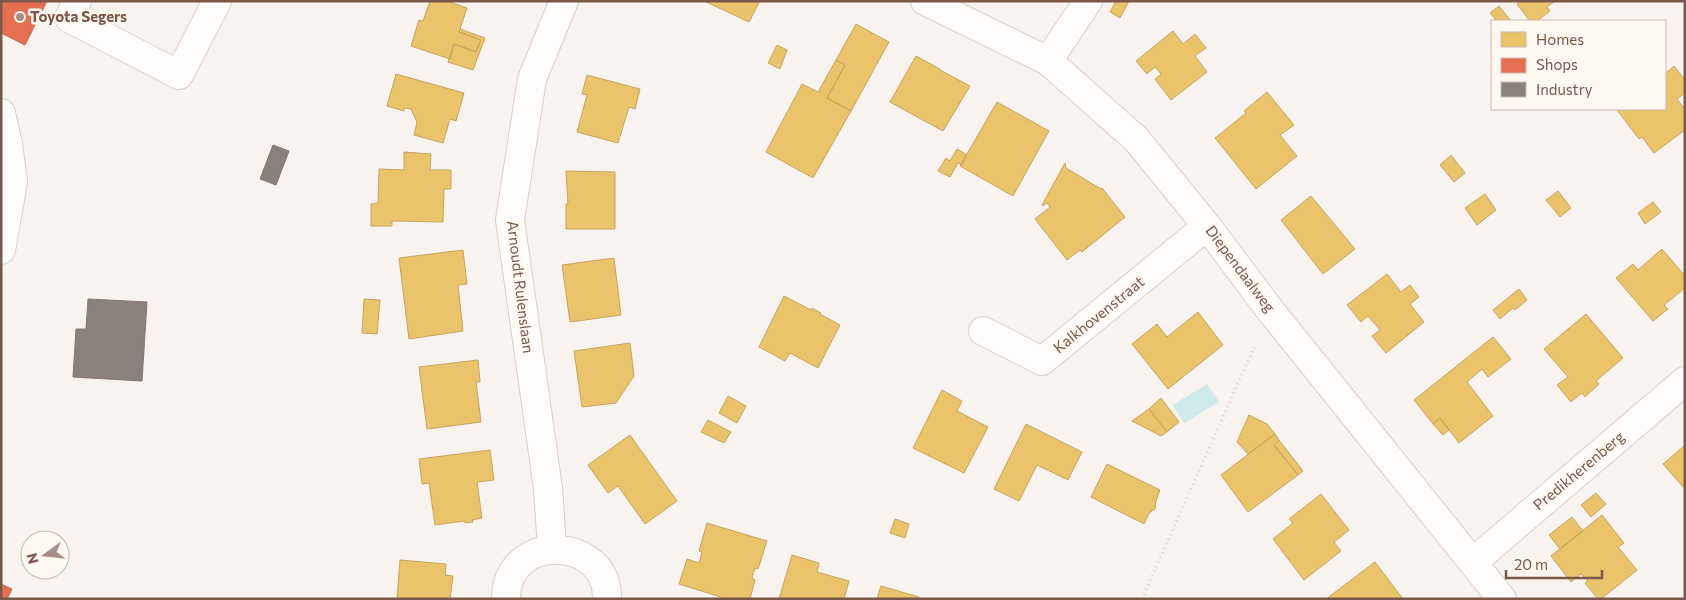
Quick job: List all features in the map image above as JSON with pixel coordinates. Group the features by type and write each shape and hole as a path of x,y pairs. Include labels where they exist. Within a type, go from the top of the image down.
{"street":[{"path":"77,1 69,18 179,75 216,1"},
{"name":"Arnoudt Rulenslaan","path":"552,549 548,488 510,220 532,79 564,1"},
{"name":"Diependaalweg","path":"925,1 1048,61 1136,139 1207,226 1270,310 1502,599"},
{"path":"1048,61 1088,1"},
{"path":"1,113 8,144 13,182 1,250"},
{"name":"Kalkhovenstraat","path":"983,331 1042,361 1207,226"},
{"name":"Predikherenberg","path":"1473,562 1685,381"},
{"path":"506,599 506,591 512,575 522,562 536,553 552,549 568,550 583,556 595,566 603,579 607,599"}],"path":[{"path":"1142,599 1231,403 1270,310"}],"water":[{"path":"1207,384 1219,402 1184,423 1173,405"}],"building: Homes":[{"path":"430,1 447,1 467,8 459,32 481,40 476,52 454,44 450,59 411,46 419,20 423,21"},
{"path":"704,1 760,1 749,22"},
{"path":"1116,1 1129,1 1120,18 1110,12"},
{"path":"1521,1 1555,1 1547,7 1550,11 1538,20 1529,20 1517,4"},
{"path":"1499,6 1510,20 1496,20 1490,13"},
{"path":"856,24 889,42 851,111 827,98 845,65 836,60"},
{"path":"460,29 485,38 473,70 448,62 454,44 476,52 481,40 459,32"},
{"path":"1173,31 1183,44 1195,34 1206,48 1195,56 1207,72 1171,100 1155,79 1161,74 1155,67 1147,74 1136,61"},
{"path":"777,45 787,50 780,69 768,63"},
{"path":"916,56 970,86 943,131 890,102"},
{"path":"836,60 845,65 827,98 851,111 813,178 766,152 802,84 818,92"},
{"path":"1674,66 1685,80 1685,93 1677,99 1685,109 1685,130 1654,153 1642,137 1639,139 1617,110 1666,110 1666,73"},
{"path":"396,74 464,93 456,121 450,119 443,143 414,135 417,122 411,109 404,108 404,111 387,106"},
{"path":"587,75 640,89 635,109 629,107 618,143 577,132 587,95 582,94"},
{"path":"1267,92 1294,125 1280,135 1297,156 1256,189 1215,138 1246,113 1244,111"},
{"path":"997,102 1049,131 1013,196 960,166"},
{"path":"957,149 967,155 962,165 958,163 950,177 938,171 946,158 950,161"},
{"path":"404,152 431,154 430,170 451,170 451,189 444,189 443,222 392,221 392,226 371,226 371,204 378,203 379,169 404,170"},
{"path":"1451,155 1465,173 1454,182 1440,165"},
{"path":"1065,163 1066,168 1102,188 1125,217 1082,252 1080,250 1067,260 1035,219 1050,207 1047,203 1042,205"},
{"path":"566,171 615,172 615,229 566,229 566,204 568,204"},
{"path":"1558,191 1571,208 1560,217 1546,200"},
{"path":"1485,194 1496,210 1477,225 1465,208"},
{"path":"1311,196 1355,249 1323,274 1281,220"},
{"path":"1653,202 1661,212 1645,224 1638,213"},
{"path":"1662,249 1685,276 1685,288 1664,305 1668,309 1653,321 1616,278 1633,264 1638,270"},
{"path":"463,250 467,284 458,285 463,331 409,339 399,258"},
{"path":"614,258 621,315 570,322 562,265"},
{"path":"1387,274 1401,292 1410,285 1419,297 1410,304 1424,322 1386,353 1372,336 1380,330 1368,316 1361,322 1347,305"},
{"path":"1519,289 1527,300 1515,310 1513,308 1500,319 1493,310"},
{"path":"784,296 811,310 812,308 840,325 818,368 790,353 785,361 759,347"},
{"path":"364,299 380,300 377,334 362,333"},
{"path":"1198,312 1223,345 1168,389 1132,344 1157,324 1167,337"},
{"path":"1586,314 1623,358 1596,381 1599,384 1585,397 1582,393 1571,402 1557,385 1568,377 1544,349"},
{"path":"1493,337 1511,359 1488,377 1482,369 1467,382 1493,416 1459,443 1440,418 1433,424 1414,400"},
{"path":"630,343 634,376 616,403 582,407 574,351"},
{"path":"478,360 480,382 476,382 481,422 427,429 419,367"},
{"path":"942,390 962,401 957,411 988,427 964,473 913,448"},
{"path":"728,396 746,406 737,423 719,413"},
{"path":"1161,398 1179,422 1167,432 1149,409"},
{"path":"1149,409 1167,432 1161,436 1132,421"},
{"path":"1249,415 1267,424 1275,434 1248,454 1237,442"},
{"path":"1440,418 1449,430 1443,435 1433,424"},
{"path":"708,420 731,432 724,443 701,432"},
{"path":"1026,424 1082,452 1068,480 1037,465 1019,501 994,489"},
{"path":"1275,434 1279,440 1274,445 1298,475 1248,512 1221,475"},
{"path":"630,435 677,501 645,524 618,486 608,493 588,465"},
{"path":"1279,440 1303,471 1298,475 1274,445"},
{"path":"1685,447 1685,489 1663,464"},
{"path":"490,450 494,480 477,482 482,518 472,520 473,522 465,523 465,521 435,525 429,483 422,484 419,459"},
{"path":"1107,464 1160,490 1155,509 1149,513 1144,524 1091,497"},
{"path":"1596,493 1606,504 1591,517 1581,505"},
{"path":"1321,494 1349,530 1334,542 1341,551 1304,580 1273,539 1293,523 1289,519"},
{"path":"1602,515 1624,543 1618,547 1637,570 1601,599 1598,599 1585,583 1588,581 1581,574 1571,582 1551,556"},
{"path":"1572,517 1583,531 1560,549 1549,535"},
{"path":"895,519 909,524 905,538 890,533"},
{"path":"707,523 767,541 758,569 755,568 752,578 755,580 750,599 727,599 679,584 687,559 699,563 702,552 699,551"},
{"path":"792,555 819,563 817,572 849,581 844,599 779,599"},
{"path":"400,560 446,564 445,575 453,576 450,599 397,599"},
{"path":"1375,562 1403,599 1326,599"},
{"path":"881,586 919,597 919,599 877,599"}],"building: Shops":[{"name":"Toyota Segers","path":"1,1 47,1 25,45 1,33"},
{"path":"1,584 12,589 7,599 1,599"}],"building: Industry":[{"path":"273,145 289,151 276,185 260,179"},
{"path":"88,299 147,302 142,381 73,377 76,329 86,329"}],"place":[{"name":"Toyota Segers","path":"20,17"}]}
